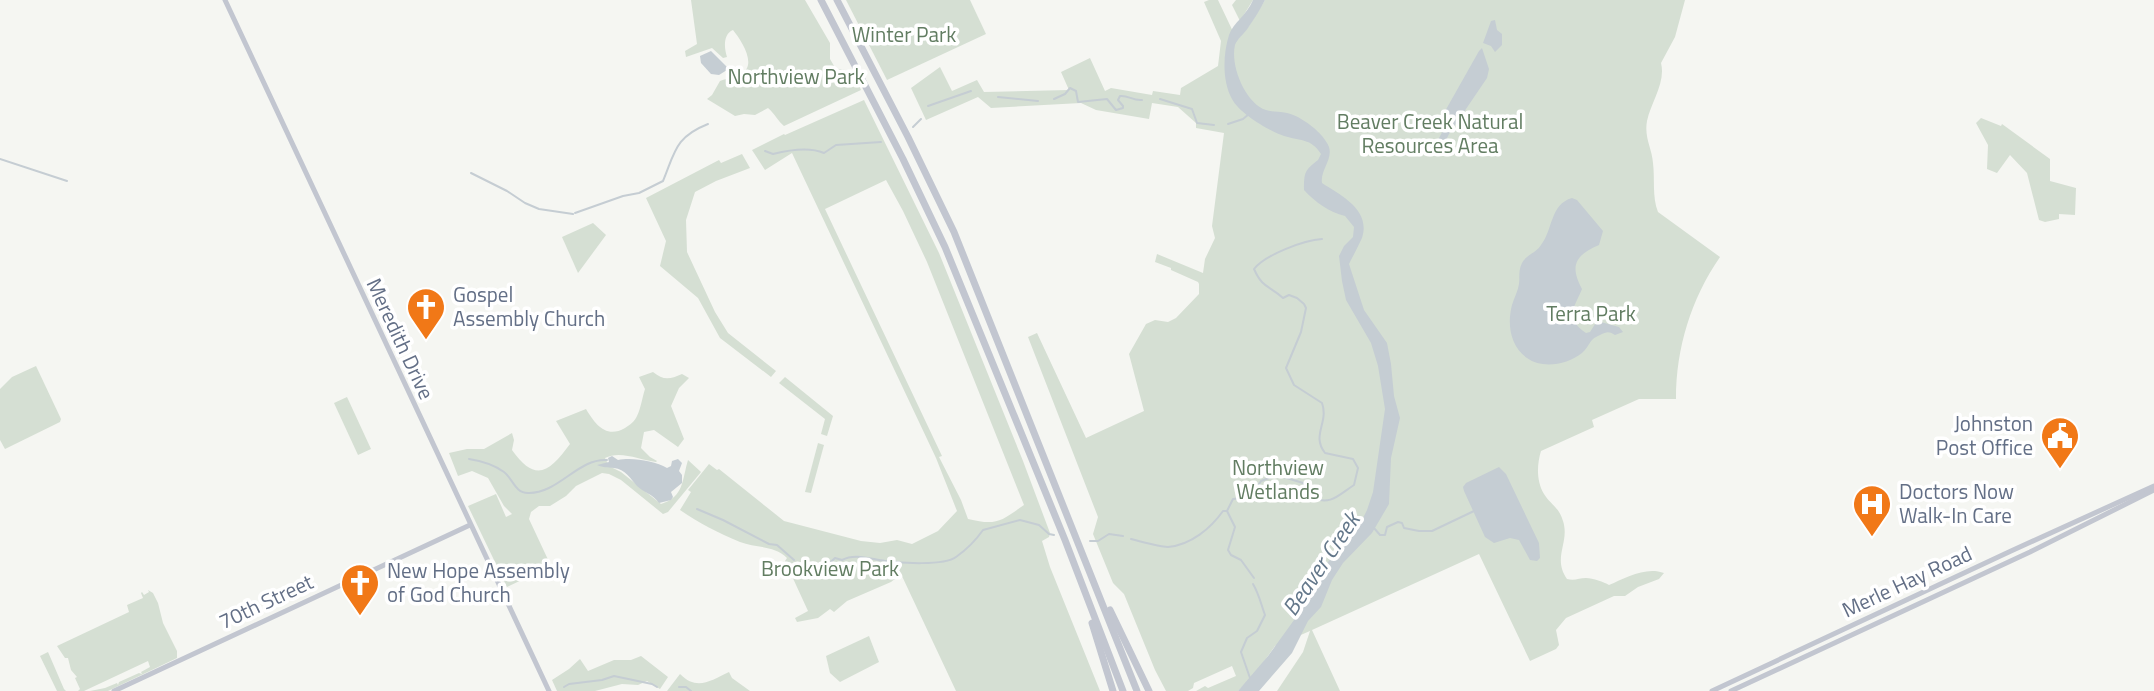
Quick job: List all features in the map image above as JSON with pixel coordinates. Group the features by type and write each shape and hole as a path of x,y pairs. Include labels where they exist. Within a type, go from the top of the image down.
{"highway":[{"path":"821,0 944,247 1123,691"},
{"path":"837,0 954,232 1137,691"},
{"path":"1079,543 1149,691"},
{"path":"1086,595 1113,691"}],"main road":[{"name":"Meredith Drive","path":"225,0 549,691"},
{"name":"Merle Hay Road","path":"1712,691 2019,547 2154,488"},
{"name":"Merle Hay Road","path":"1731,691 2029,552 2154,488"},
{"name":"70th Street","path":"114,691 470,525"}],"green space":[{"name":"Northview Park","path":"691,0 805,0 830,43 830,59 837,71 845,70 849,77 856,79 861,90 784,126 768,108 755,115 735,116 707,99 720,81 746,70 746,52 733,30 726,38 727,57 723,58 712,48 686,57 685,51 697,44"},
{"name":"Winter Park","path":"846,0 970,0 986,34 887,80"},
{"path":"1218,0 1237,40 1265,0 1685,0 1675,37 1661,63 1660,85 1647,121 1655,200 1658,212 1720,257 1701,290 1687,325 1679,361 1676,399 1639,399 1592,420 1594,427 1541,451 1538,467 1541,489 1563,521 1565,529 1561,564 1567,579 1589,578 1609,585 1643,572 1664,573 1659,579 1638,587 1625,596 1614,596 1566,618 1556,630 1559,645 1556,649 1530,661 1479,554 1312,630 1340,691 1277,691 1303,652 1310,631 1275,646 1255,674 1238,691 1196,691 1236,676 1232,666 1194,683 1193,688 1188,691 1166,691 1124,594 1113,583 1093,534 1098,517 1028,337 1037,333 1086,438 1144,411 1129,354 1146,324 1155,320 1168,322 1176,318 1199,294 1198,282 1155,262 1157,254 1203,273 1205,259 1215,238 1212,226 1224,133 1196,128 1196,123 1178,107 1152,103 1149,119 1096,110 1081,103 991,108 978,97 926,120 911,88 940,67 952,91 977,80 984,92 1069,90 1061,72 1090,58 1105,91 1111,88 1152,95 1153,91 1180,95 1181,88 1218,66 1221,41 1204,2"},
{"path":"1236,0 1253,0 1240,21 1232,5"},
{"name":"Brookview Park","path":"864,100 939,253 1023,461 1050,533 1049,537 1042,541 1050,567 1100,691 956,691 901,574 891,582 847,601 834,612 830,609 818,618 797,622 795,618 808,611 785,561 787,558 776,551 732,539 680,510 691,492 688,490 709,464 784,521 861,541 880,543 897,540 912,544 938,531 957,511 936,458 792,153 765,170 752,150","holes":["886,180 927,262 1024,505 998,521 968,519 939,457 942,456 825,209"]},
{"path":"1981,118 2001,126 2002,124 2050,159 2050,181 2076,188 2075,215 2059,214 2059,219 2045,222 2039,220 2027,173 2010,155 1997,173 1987,169 1988,145 1976,123"},
{"path":"742,154 750,168 695,192 686,220 687,252 715,312 728,333 776,371 771,377 720,338 698,298 660,266 666,241 646,198 719,160 721,163"},
{"path":"593,223 606,235 578,273 562,237"},
{"path":"36,366 61,419 60,422 5,449 0,440 0,389 12,377"},
{"path":"653,372 663,378 682,374 689,378 679,388 671,406 684,439 678,447 654,430 644,432 641,448 656,462 624,455 605,458 609,466 621,472 661,504 669,501 678,492 688,460 701,472 668,512 663,514 621,480 602,473 576,486 550,506 539,506 531,512 529,519 551,566 507,587 468,506 496,494 506,517 512,514 504,506 488,478 472,471 458,476 449,453 484,449 512,433 512,450 521,461 528,467 543,470 556,461 570,444 556,421 586,409 597,425 607,431 625,428 635,420 645,389 639,377"},
{"path":"785,377 833,416 827,436 821,434 825,419 779,383"},
{"path":"347,397 371,449 358,455 334,403"},
{"path":"818,443 824,445 811,493 805,492"},
{"path":"148,590 153,593 158,603 163,623 177,651 177,658 108,691 90,691 117,683 118,685 119,682 142,674 141,672 150,667 148,661 84,691 78,691 80,689 75,678 77,677 71,670 68,658 65,658 57,646 129,612 127,605 143,598 141,593 144,595"},
{"path":"869,636 879,662 840,682 830,673 826,656"},
{"path":"48,652 66,691 57,691 40,656"},
{"path":"641,656 668,677 660,689 647,681 638,685 622,684 595,691 557,691 552,680 580,659 588,671 614,660 631,660"},
{"path":"729,672 732,678 750,691 667,691 680,674 692,682 704,683"}],"shaded area":[{"path":"1253,0 1265,0 1235,45 1237,73 1246,92 1258,106 1299,118 1317,131 1329,147 1322,183 1353,205 1362,219 1362,238 1349,264 1364,310 1387,343 1394,396 1400,418 1391,458 1389,504 1372,533 1343,563 1332,580 1321,607 1308,621 1292,653 1259,691 1238,691 1268,656 1315,591 1317,581 1328,562 1359,526 1373,492 1385,409 1371,343 1346,300 1342,281 1339,256 1353,237 1354,227 1345,216 1323,206 1304,190 1306,172 1321,154 1305,141 1278,134 1255,121 1232,99 1226,84 1224,67 1227,42 1231,31"},
{"path":"1495,20 1497,30 1502,34 1502,45 1495,52 1491,46 1483,43 1491,21"},
{"path":"1482,48 1489,69 1487,78 1441,150 1438,140 1446,125 1444,113"},
{"path":"711,51 727,67 727,70 719,75 711,74 701,63 700,56"},
{"path":"1572,198 1577,200 1603,231 1599,245 1585,253 1577,262 1576,273 1582,289 1572,313 1573,318 1586,333 1590,332 1597,321 1619,327 1623,332 1615,335 1609,332 1596,337 1582,353 1569,360 1540,364 1521,353 1513,341 1510,327 1512,305 1522,263 1545,239 1560,206"},
{"path":"612,456 618,460 643,460 667,468 672,461 678,459 682,463 679,471 682,483 671,492 671,500 659,503 621,470 597,465 609,462 608,458"},
{"path":"1499,467 1506,474 1539,543 1540,558 1537,561 1530,560 1519,540 1510,538 1494,543 1485,537 1464,491 1466,483"}],"waterway":[{"path":"1054,99 1065,94 1070,88 1076,91 1078,102 1107,99 1116,110 1123,108 1118,100 1120,96 1142,100"},
{"path":"928,106 971,91"},
{"path":"998,97 1038,101"},
{"path":"1160,99 1192,109 1197,123 1214,125"},
{"path":"1228,124 1249,114"},
{"path":"913,127 921,119"},
{"path":"575,213 639,193 663,181 682,140 708,124"},
{"path":"765,151 773,154 792,150 824,153 836,145 881,142"},
{"path":"0,159 67,181"},
{"path":"471,173 539,209 573,214"},
{"path":"1131,539 1168,547 1185,543 1213,524 1223,511 1227,511 1233,499 1242,498 1255,490 1261,481 1277,475 1303,483 1311,498 1318,500 1334,498 1354,485 1358,468 1353,459 1325,453 1321,447 1324,410 1322,403 1294,385 1286,368 1301,332 1306,308 1297,298 1289,295 1283,298 1260,280 1254,269 1285,249 1322,239"},
{"path":"469,459 500,469 517,488 528,493 549,488 587,464 607,460"},
{"path":"697,509 769,544 777,545 794,560"},
{"path":"1227,511 1235,527 1228,550 1231,555 1241,560 1254,578"},
{"name":"Beaver Creek","path":"1374,528 1380,535 1385,535 1387,527 1398,522 1402,523 1404,528 1432,531 1474,511"},
{"path":"801,563 819,566 828,564 835,558 842,560 857,557 901,562 942,562 960,554 983,530 1020,520 1039,525 1054,535"},
{"path":"1090,541 1098,541 1109,534 1123,536"},
{"path":"1250,678 1241,652 1247,638 1257,631 1265,615 1253,584"},
{"path":"564,687 614,676 657,687"},
{"path":"679,687 686,687 691,691"}],"place":[{"name":"Gospel Assembly Church","path":"426,341"},
{"name":"Johnston Post Office","path":"2060,470"},
{"name":"Doctors Now Walk-In Care","path":"1872,538"},
{"name":"New Hope Assembly of God Church","path":"360,617"}],"park label":[{"name":"Beaver Creek Natural Resources Area","path":"1430,134"},
{"name":"Terra Park","path":"1591,314"},
{"name":"Northview Wetlands","path":"1278,480"}]}
